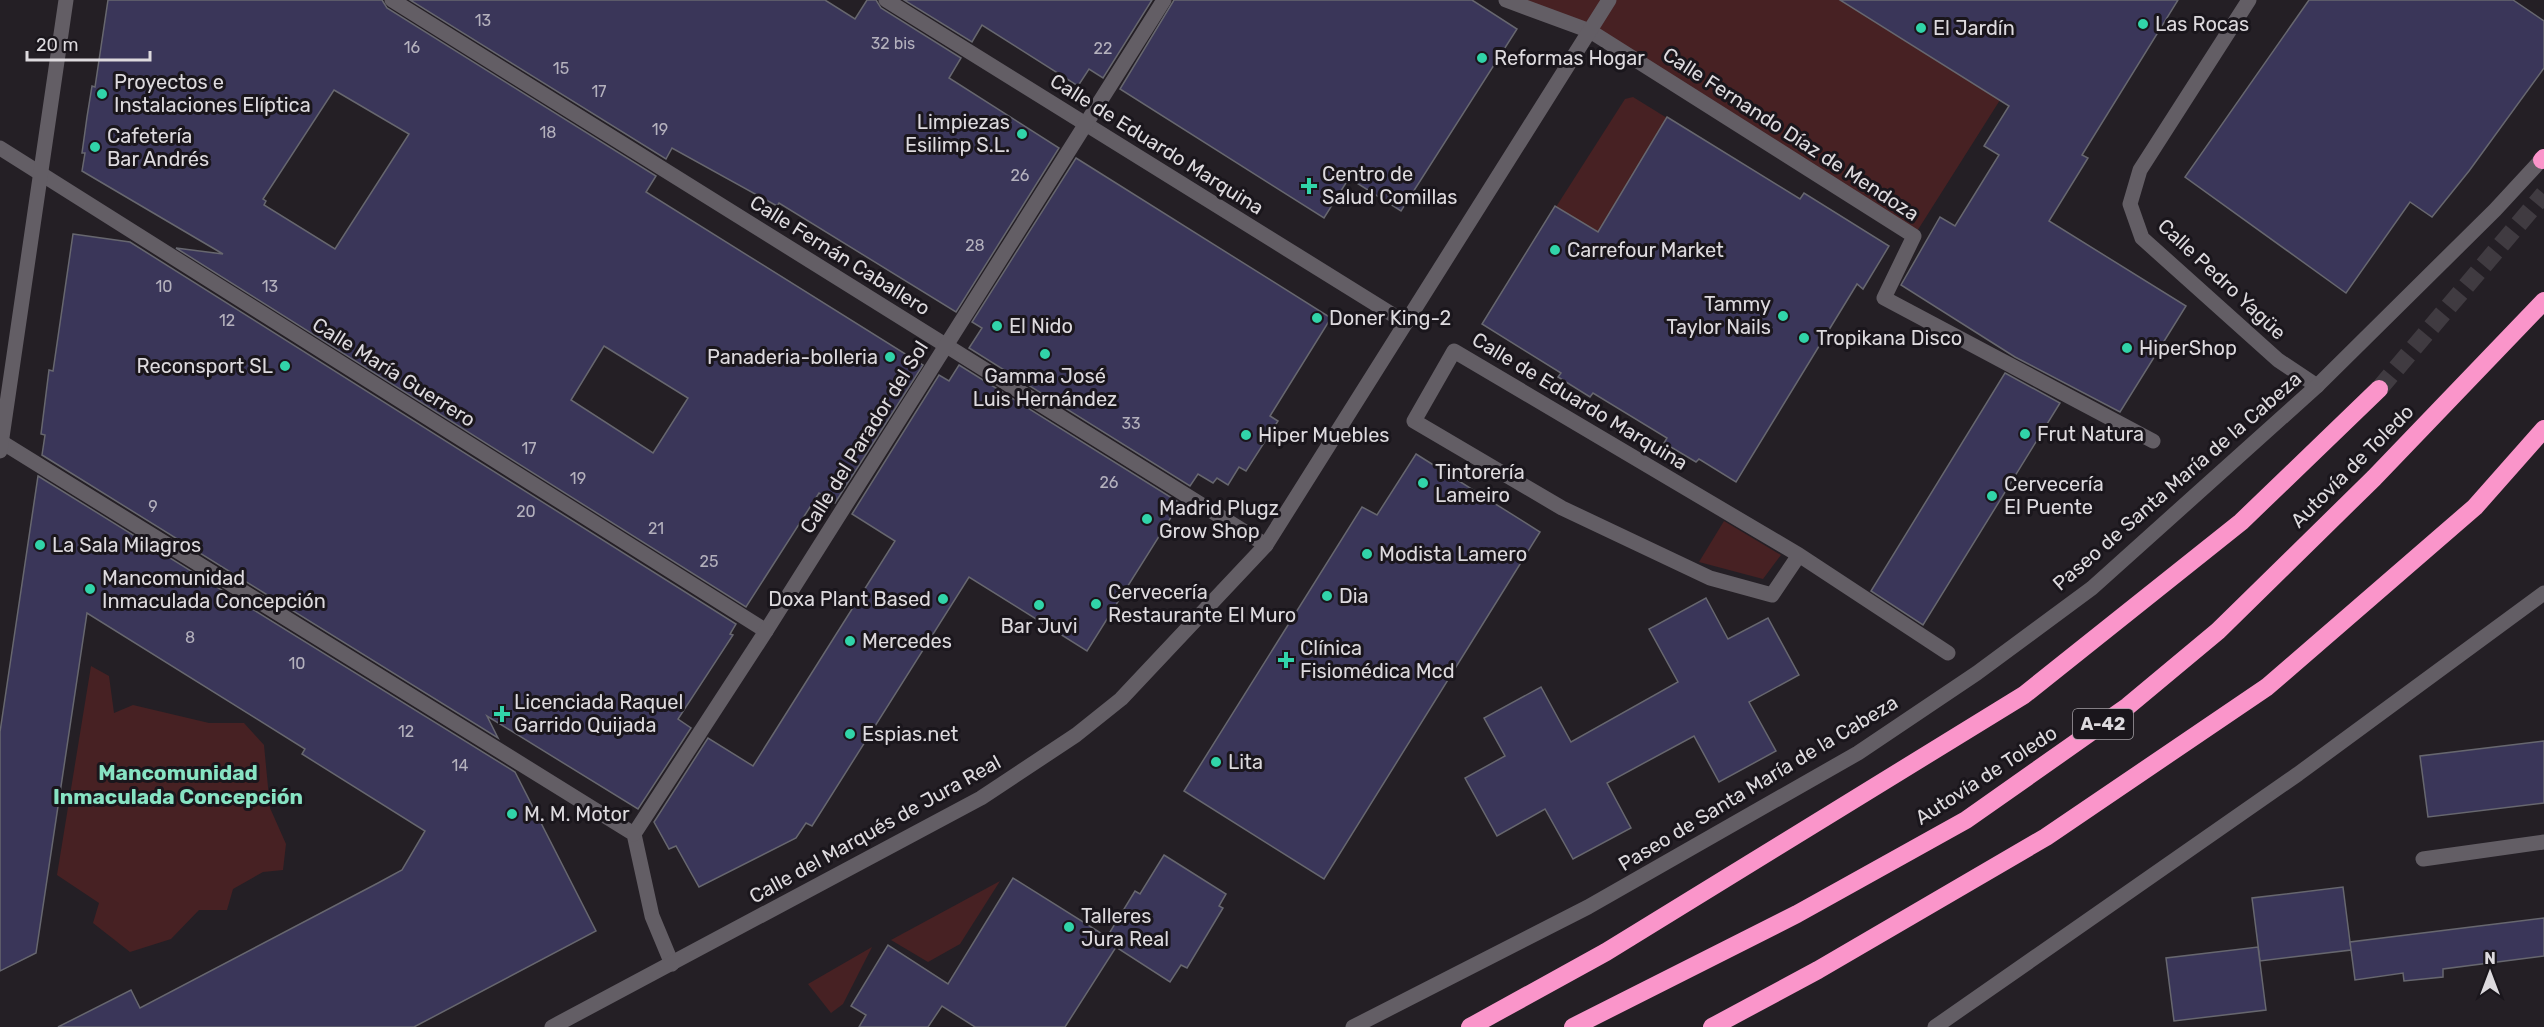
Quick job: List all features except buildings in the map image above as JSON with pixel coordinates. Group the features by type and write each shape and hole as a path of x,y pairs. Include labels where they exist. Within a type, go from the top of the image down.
{"highway":[{"name":"Autovía de Toledo","path":"1573,1027 1797,914 1966,819 2128,706 2218,631 2374,478 2544,301"},
{"path":"1470,1027 1606,952 2024,695 2241,522 2379,389"},
{"path":"1712,1027 1818,970 2046,837 2267,687 2475,507 2544,429"}],"street":[{"path":"66,0 1,445 634,834 652,916 672,964"},
{"name":"Calle Fernán Caballero","path":"392,0 1266,545"},
{"name":"Calle de Eduardo Marquina","path":"886,0 1406,323"},
{"name":"Calle del Parador del Sol","path":"634,834 766,631 1164,0"},
{"name":"Calle Fernando Díaz de Mendoza","path":"1506,0 1590,31 1914,236 1884,298 2153,441"},
{"name":"Calle del Marqués de Jura Real","path":"552,1027 981,798 1076,735 1121,699 1266,545 1609,0"},
{"name":"Calle Pedro Yagüe","path":"2249,0 2140,170 2130,204 2142,238 2278,360 2317,386"},
{"name":"Calle María Guerrero","path":"0,148 766,631"},
{"name":"Paseo de Santa María de la Cabeza","path":"1353,1027 1588,907 1858,753 1977,673 2092,588 2317,386 2495,210 2543,158"},
{"name":"Calle de Eduardo Marquina","path":"1799,555 1772,595 1710,578 1562,508 1413,421 1454,351 1799,555 1948,653"},
{"path":"1935,1027 2298,774 2544,593"},
{"path":"2423,859 2544,843"}],"shaded area":[{"path":"1506,0 1841,0 2000,100 1914,236 1590,31"},
{"path":"1633,97 1667,118 1598,233 1556,207 1625,99"},
{"path":"1724,521 1781,555 1763,579 1699,562"},
{"path":"91,666 109,676 114,713 133,705 209,723 244,723 264,745 270,808 286,844 283,870 263,872 233,889 227,910 199,910 171,939 130,952 93,923 99,903 57,875"},
{"path":"1000,881 960,944 928,962 891,940"},
{"path":"872,947 843,1004 831,1013 808,984"}],"tunnel":[{"path":"2379,389 2544,194"}],"place":[{"name":"Las Rocas","path":"2143,24"},
{"name":"El Jardín","path":"1921,28"},
{"name":"Reformas Hogar","path":"1482,58"},
{"name":"Proyectos e Instalaciones Elíptica","path":"102,94"},
{"name":"Limpiezas Esilimp S.L.","path":"1022,134"},
{"name":"Cafetería Bar Andrés","path":"95,147"},
{"name":"Centro de Salud Comillas","path":"1309,186"},
{"name":"Carrefour Market","path":"1555,250"},
{"name":"Tammy Taylor Nails","path":"1783,316"},
{"name":"Doner King-2","path":"1317,318"},
{"name":"El Nido","path":"997,326"},
{"name":"Tropikana Disco","path":"1804,338"},
{"name":"HiperShop","path":"2127,348"},
{"name":"Gamma José Luis Hernández","path":"1045,354"},
{"name":"Panaderia-bolleria","path":"890,357"},
{"name":"Reconsport SL","path":"285,366"},
{"name":"Frut Natura","path":"2025,434"},
{"name":"Hiper Muebles","path":"1246,435"},
{"name":"Tintorería Lameiro","path":"1423,483"},
{"name":"Cervecería El Puente","path":"1992,496"},
{"name":"Madrid Plugz Grow Shop","path":"1147,519"},
{"name":"La Sala Milagros","path":"40,545"},
{"name":"Modista Lamero","path":"1367,554"},
{"name":"Mancomunidad Inmaculada Concepción","path":"90,589"},
{"name":"Dia","path":"1327,596"},
{"name":"Doxa Plant Based","path":"943,599"},
{"name":"Cervecería Restaurante El Muro","path":"1096,604"},
{"name":"Bar Juvi","path":"1039,605"},
{"name":"Mercedes","path":"850,641"},
{"name":"Clínica Fisiomédica Mcd","path":"1286,660"},
{"name":"Licenciada Raquel Garrido Quijada","path":"502,714"},
{"name":"Espias.net","path":"850,734"},
{"name":"Lita","path":"1216,762"},
{"name":"M. M. Motor","path":"512,814"},
{"name":"Talleres Jura Real","path":"1069,927"}],"district":[{"name":"Mancomunidad Inmaculada Concepción","path":"178,784"}]}
